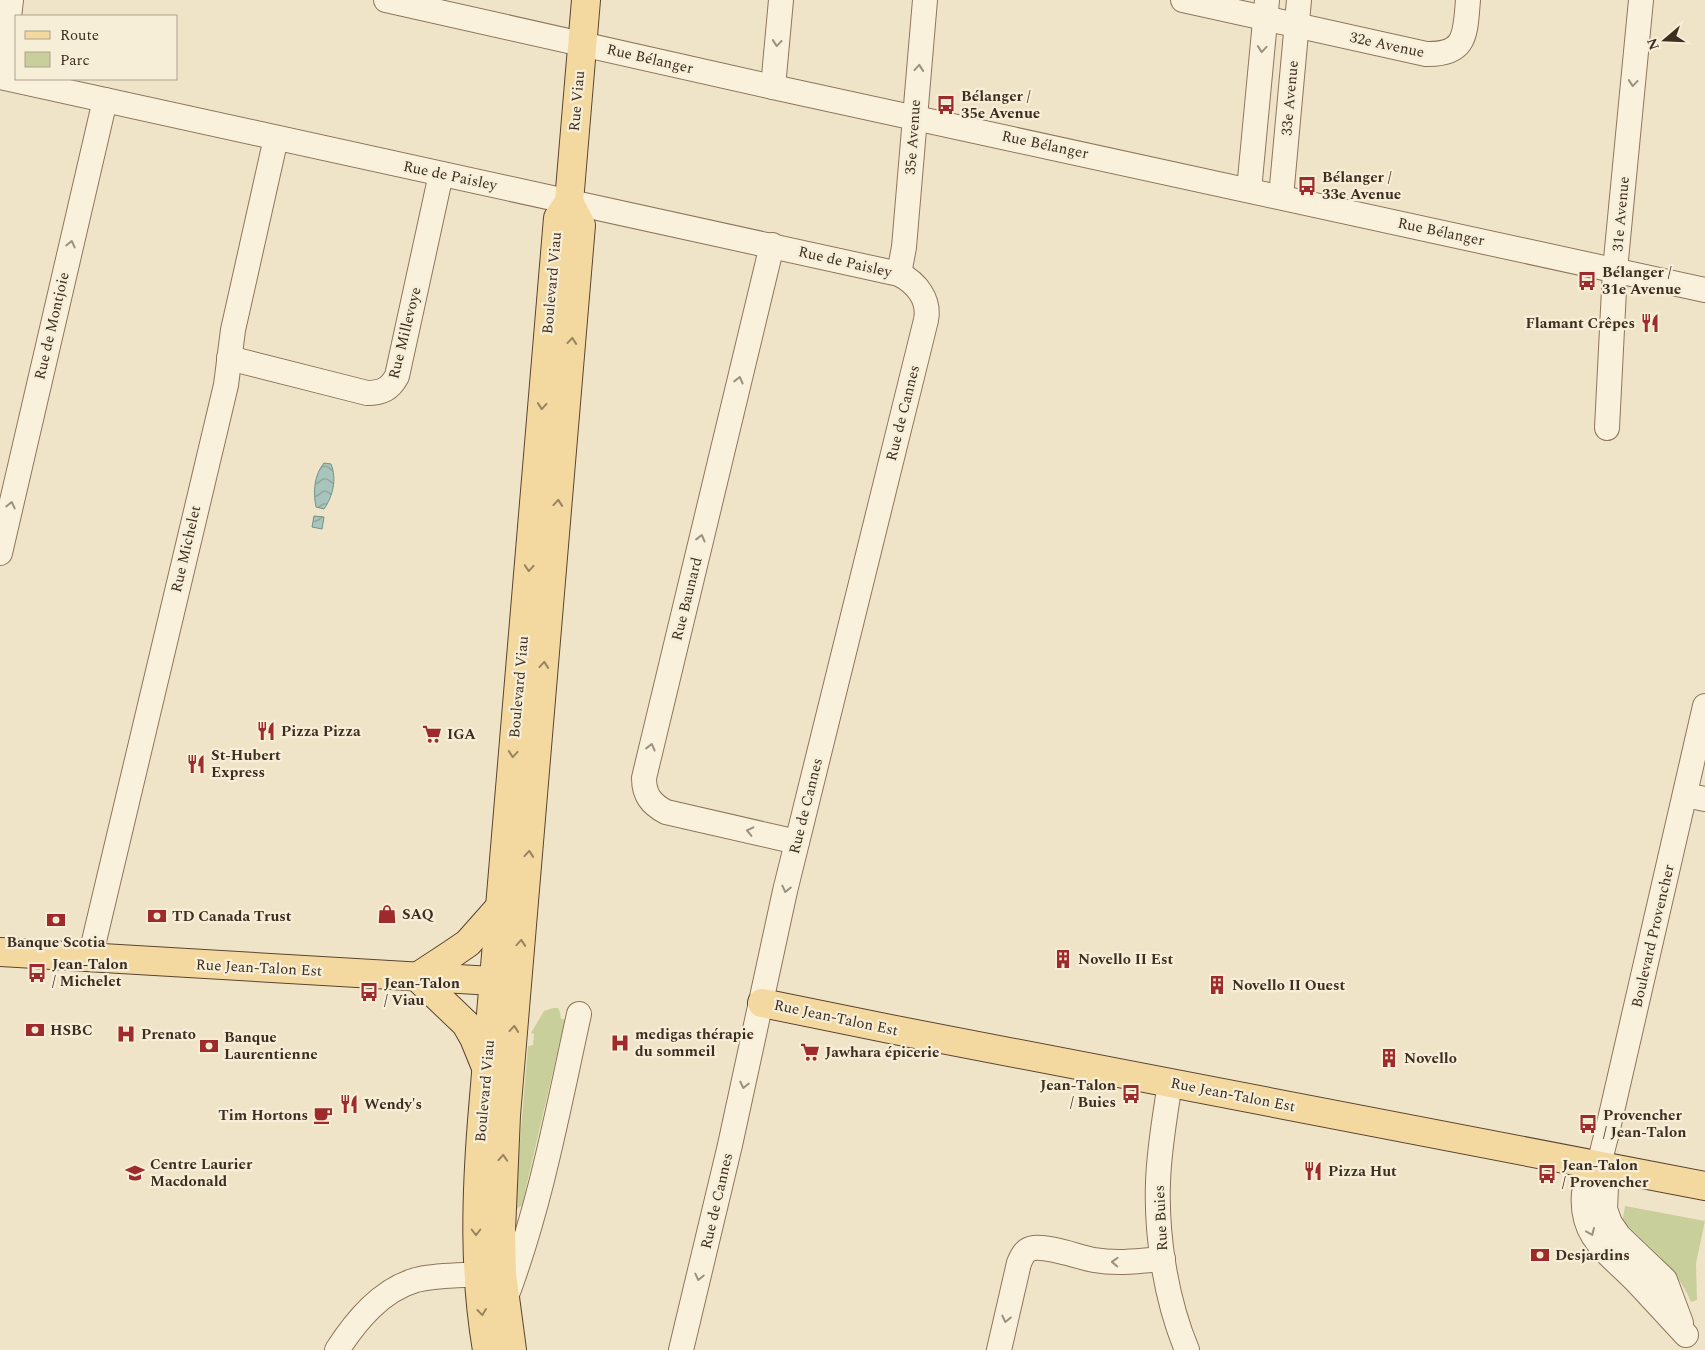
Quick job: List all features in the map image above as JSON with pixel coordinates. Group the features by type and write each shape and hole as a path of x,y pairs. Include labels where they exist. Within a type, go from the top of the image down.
{"main road":[{"name":"Rue Viau","path":"569,202 586,0"},
{"name":"Boulevard Viau","path":"487,1350 478,1274 477,1201 486,1069 506,982 581,225 569,202 558,218 500,908 506,982 506,1115 501,1207 502,1275 512,1350"},
{"path":"486,1069 474,1038 466,1024 417,977 468,942 500,908"},
{"name":"Rue Jean-Talon Est","path":"0,952 506,982"},
{"name":"Rue Jean-Talon Est","path":"762,1003 1705,1186"}],"street":[{"path":"1,77 11,0"},
{"name":"Rue Bélanger","path":"386,0 773,87 1705,290"},
{"path":"773,87 781,0"},
{"name":"35e Avenue","path":"899,274 904,248 925,0"},
{"name":"32e Avenue","path":"1183,0 1266,9 1297,26 1426,54 1440,54 1454,49 1463,38 1468,0"},
{"name":"33e Avenue","path":"1281,197 1299,0"},
{"name":"31e Avenue","path":"1606,428 1615,270 1641,0"},
{"path":"1249,190 1266,9"},
{"name":"Rue de Paisley","path":"1,77 899,274"},
{"name":"Rue de Montjoie","path":"0,552 105,100"},
{"name":"Rue Michelet","path":"90,958 226,385 233,330 276,138"},
{"name":"Rue Millevoye","path":"230,358 367,393 377,393 392,384 397,376 441,174"},
{"name":"Rue Baunard","path":"772,245 644,778 644,787 647,798 655,806 666,812 798,842"},
{"name":"Rue de Cannes","path":"681,1350 798,842 928,312 924,299 913,282 899,274"},
{"name":"Boulevard Provencher","path":"1689,1343 1633,1278 1602,1250 1592,1235 1585,1212 1584,1194 1586,1184 1598,1165 1606,1137 1695,797 1705,706"},
{"path":"504,1300 518,1265 532,1218 579,1014"},
{"name":"Rue Buies","path":"1170,1083 1162,1136 1158,1183 1158,1214 1163,1259 1173,1311 1187,1350"},
{"path":"501,1207 510,1224 523,1225 532,1218"},
{"path":"999,1350 1019,1264 1029,1249 1038,1248 1081,1258 1112,1262 1163,1259"},
{"path":"337,1350 373,1306 397,1288 428,1278 478,1274"}],"green space":[{"path":"558,1008 561,1019 565,1019 522,1205 517,1209 517,1177 528,1046 533,1045 534,1034 531,1033 544,1011"},
{"path":"1625,1206 1705,1221 1696,1263 1697,1300 1691,1302 1679,1279 1671,1269 1625,1223 1623,1218"}],"water":[{"path":"324,463 331,464 334,481 330,499 324,509 316,507 315,490 316,478"},
{"path":"314,516 324,517 322,529 312,527"}],"place":[{"name":"Bélanger / 35e Avenue","path":"946,105"},
{"name":"Bélanger / 33e Avenue","path":"1307,186"},
{"name":"Bélanger / 31e Avenue","path":"1587,281"},
{"name":"Flamant Crêpes","path":"1650,323"},
{"name":"Pizza Pizza","path":"266,731"},
{"name":"IGA","path":"432,734"},
{"name":"St-Hubert Express","path":"196,764"},
{"name":"SAQ","path":"387,914"},
{"name":"TD Canada Trust","path":"157,916"},
{"name":"Banque Scotia","path":"56,920"},
{"name":"Novello II Est","path":"1063,959"},
{"name":"Jean-Talon / Michelet","path":"37,973"},
{"name":"Novello II Ouest","path":"1217,985"},
{"name":"Jean-Talon / Viau","path":"369,992"},
{"name":"HSBC","path":"35,1030"},
{"name":"Prenato","path":"126,1034"},
{"name":"medigas thérapie du sommeil","path":"620,1043"},
{"name":"Banque Laurentienne","path":"209,1046"},
{"name":"Jawhara épicerie","path":"810,1052"},
{"name":"Novello","path":"1389,1058"},
{"name":"Jean-Talon / Buies","path":"1131,1094"},
{"name":"Wendy's","path":"349,1104"},
{"name":"Tim Hortons","path":"323,1115"},
{"name":"Provencher / Jean-Talon","path":"1588,1124"},
{"name":"Pizza Hut","path":"1313,1171"},
{"name":"Centre Laurier Macdonald","path":"135,1173"},
{"name":"Jean-Talon / Provencher","path":"1547,1174"},
{"name":"Desjardins","path":"1540,1255"}]}
